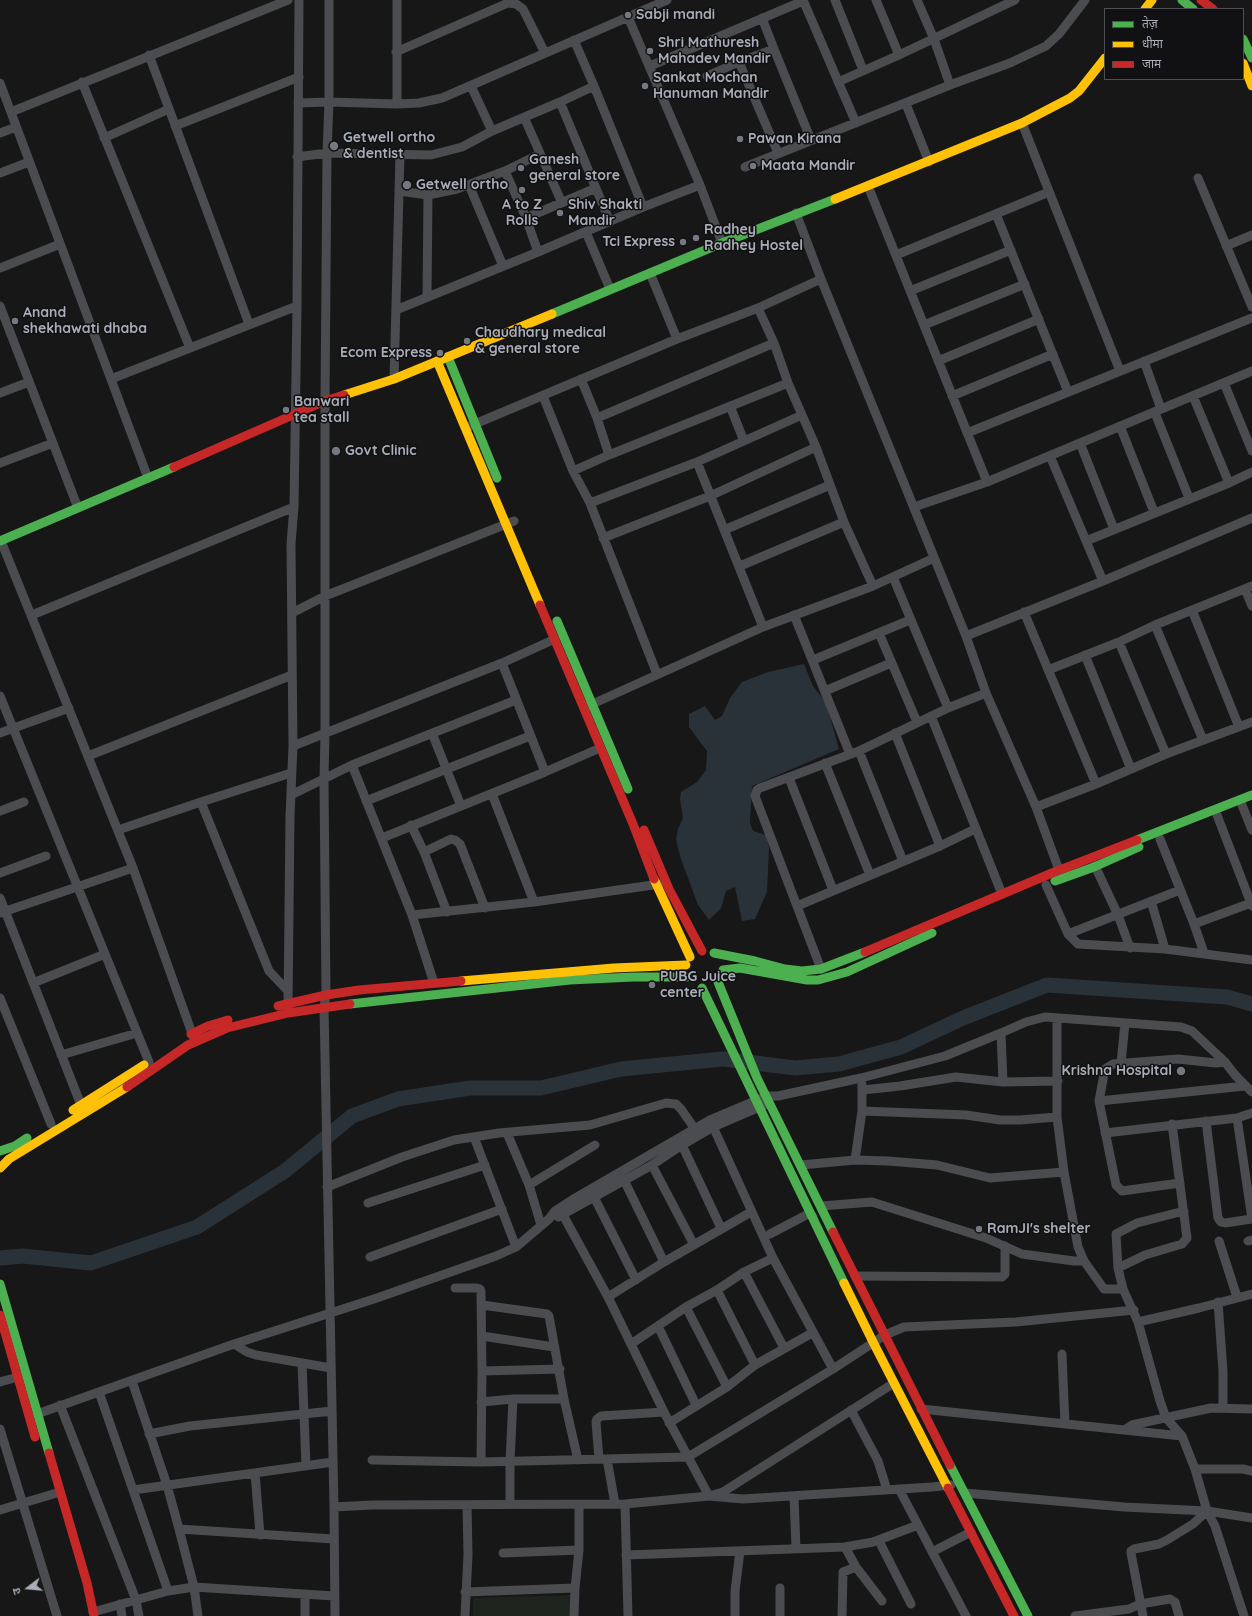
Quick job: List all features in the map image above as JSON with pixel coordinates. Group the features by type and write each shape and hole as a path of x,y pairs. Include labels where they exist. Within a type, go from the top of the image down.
{"street":[{"path":"11,112 288,0"},
{"path":"288,1008 291,773 293,746 291,544 294,507 294,414 297,306 299,0"},
{"path":"329,0 325,402 324,780 326,995 324,1007 335,1616"},
{"path":"397,0 397,104"},
{"path":"298,103 329,102 397,104 420,103 442,98 667,0"},
{"path":"650,66 803,0 856,123"},
{"path":"835,0 863,70"},
{"path":"876,0 899,56"},
{"path":"917,0 934,39 950,85"},
{"path":"838,82 863,70 899,56 1015,0"},
{"path":"745,167 906,104 950,85 1010,63 1046,46 1059,34 1085,0"},
{"path":"1146,8 1152,0"},
{"path":"1182,0 1192,8"},
{"path":"1201,0 1212,8"},
{"path":"396,52 508,3 516,4 523,9 545,53"},
{"path":"628,17 700,185 722,242"},
{"path":"762,18 811,140"},
{"path":"574,40 643,207"},
{"path":"1244,41 1252,58"},
{"path":"707,76 739,62 774,50"},
{"path":"149,55 249,324"},
{"path":"193,1038 133,868 1,541 294,414 448,357 722,242 929,162 1022,123 1070,98 1079,91 1104,59"},
{"path":"739,62 778,153"},
{"path":"1244,66 1252,86"},
{"path":"175,126 299,77"},
{"path":"82,82 190,348"},
{"path":"0,83 148,478"},
{"path":"471,86 492,130"},
{"path":"298,157 327,153 432,155 462,148 492,130 524,118 594,86"},
{"path":"560,102 610,222"},
{"path":"906,104 929,162"},
{"path":"104,138 169,109"},
{"path":"524,118 562,203"},
{"path":"1022,123 1120,372"},
{"path":"0,134 16,127"},
{"path":"399,191 428,194 469,185 505,171 540,154"},
{"path":"394,378 400,155"},
{"path":"0,173 30,162"},
{"path":"505,171 526,218 538,252"},
{"path":"1198,178 1252,306"},
{"path":"469,185 503,266"},
{"path":"396,310 643,207 700,185"},
{"path":"868,186 987,482"},
{"path":"526,218 596,188"},
{"path":"896,255 1050,192"},
{"path":"427,297 428,194"},
{"path":"796,213 821,279 966,636 986,693 1036,808 1059,870"},
{"path":"996,214 1068,392"},
{"path":"586,232 610,289"},
{"path":"1226,246 1252,235"},
{"path":"0,268 60,244"},
{"path":"910,291 1011,250"},
{"path":"650,273 677,339"},
{"path":"466,428 677,339 758,308 821,279"},
{"path":"924,325 1025,284"},
{"path":"0,306 78,508"},
{"path":"111,379 297,306"},
{"path":"758,308 774,343 788,383 816,447 844,522 873,586"},
{"path":"967,433 1252,318"},
{"path":"938,361 1039,319"},
{"path":"597,418 774,343"},
{"path":"952,396 1053,354"},
{"path":"448,357 476,424 510,522 555,639 588,706 667,883 702,951"},
{"path":"437,361 466,428 550,605 588,706 600,748 633,824 656,885 688,961 687,977 693,985 702,988 711,988 721,979 723,970 722,963 714,953"},
{"path":"1144,361 1158,411 1189,498"},
{"path":"914,507 987,482 1252,371"},
{"path":"581,379 597,418 609,455"},
{"path":"0,393 29,382"},
{"path":"573,471 788,383"},
{"path":"1224,383 1252,451"},
{"path":"543,396 573,471 590,503 657,674"},
{"path":"1194,396 1229,483"},
{"path":"730,406 744,440"},
{"path":"590,503 697,462 802,415"},
{"path":"1120,426 1154,512"},
{"path":"0,463 53,443"},
{"path":"1080,443 1114,529"},
{"path":"603,538 710,496 816,447"},
{"path":"1050,456 1103,581"},
{"path":"697,462 740,566 763,627"},
{"path":"1086,541 1154,512 1229,483 1252,472"},
{"path":"724,530 830,485"},
{"path":"32,615 294,507"},
{"path":"966,636 1103,581 1252,518"},
{"path":"292,613 325,596 510,522"},
{"path":"740,566 844,522"},
{"path":"588,706 763,627 873,586 934,558"},
{"path":"893,577 948,708"},
{"path":"1048,670 1120,642 1192,610 1248,588 1252,606"},
{"path":"1192,610 1239,727"},
{"path":"1024,612 1096,784"},
{"path":"794,615 825,691 903,861"},
{"path":"812,660 910,620"},
{"path":"1155,626 1203,740"},
{"path":"879,633 917,722"},
{"path":"293,746 502,663 555,639"},
{"path":"1120,642 1166,754"},
{"path":"1085,655 1131,769"},
{"path":"502,663 545,772"},
{"path":"825,691 891,663"},
{"path":"88,756 292,675"},
{"path":"821,969 755,796 757,790 854,752 948,708 986,693"},
{"path":"0,696 149,1062"},
{"path":"291,795 352,765 516,700"},
{"path":"0,733 69,708"},
{"path":"931,716 1002,894"},
{"path":"1036,808 1166,754 1252,722"},
{"path":"895,732 940,846"},
{"path":"432,733 461,806"},
{"path":"366,801 530,736"},
{"path":"382,838 492,794 600,748"},
{"path":"824,763 870,875"},
{"path":"352,765 412,915 434,983"},
{"path":"118,830 291,773"},
{"path":"789,778 833,890"},
{"path":"492,794 534,902"},
{"path":"193,1038 122,1090 46,1136 2,1165 0,1150 15,1146 149,1062 193,1038 326,995 359,990 688,961 702,951 755,961 785,969 802,971 821,969 873,949 1059,870 1252,795"},
{"path":"723,970 740,968 807,980 833,977 961,920 1252,801"},
{"path":"0,811 24,802"},
{"path":"201,802 269,971 288,991"},
{"path":"1242,805 1252,830"},
{"path":"1194,924 1251,905 1217,815"},
{"path":"411,826 424,852 447,912"},
{"path":"797,906 940,846 975,829"},
{"path":"424,852 451,839 460,844 485,908"},
{"path":"1160,839 1204,953"},
{"path":"0,873 46,856"},
{"path":"1095,866 1118,915 1130,948"},
{"path":"2,912 78,888 133,868"},
{"path":"412,915 534,902 667,883"},
{"path":"1046,885 1068,934 1078,944 1166,949 1252,960"},
{"path":"1068,934 1180,890"},
{"path":"0,898 2,912 33,983 81,1105"},
{"path":"1151,901 1166,949"},
{"path":"33,983 105,954"},
{"path":"288,1008 324,1007 570,980 633,977 687,977"},
{"path":"718,982 758,1078 921,1409 1028,1616"},
{"path":"702,988 757,1104 814,1217 873,1342 1014,1616"},
{"path":"0,998 51,1124"},
{"path":"37,1414 234,1344 496,1256 516,1247 549,1219 555,1211 572,1200 712,1123 769,1099 861,1078 945,1056 1026,1022 1045,1017 1181,1027 1192,1031 1226,1062 1249,1089"},
{"path":"1057,1018 1057,1117 1064,1172 1078,1247 1084,1261 1104,1289 1123,1289"},
{"path":"1120,1064 1125,1023"},
{"path":"61,1055 137,1033"},
{"path":"1001,1033 1003,1082"},
{"path":"1180,1183 1122,1191 1116,1185 1099,1101 1105,1069 1113,1064 1178,1059 1216,1063 1226,1062"},
{"path":"863,1090 956,1077 1003,1082 1058,1082"},
{"path":"855,1160 862,1110 863,1090 861,1078"},
{"path":"1099,1101 1249,1089"},
{"path":"327,1187 402,1157 454,1140 590,1125 666,1103 676,1104 681,1108 697,1132"},
{"path":"862,1110 966,1115 1000,1120 1057,1117"},
{"path":"1105,1133 1172,1124 1237,1118 1252,1113"},
{"path":"1206,1121 1218,1218 1221,1222 1225,1223 1252,1219 1237,1118"},
{"path":"712,1123 773,1258 833,1369"},
{"path":"1118,1268 1145,1255 1185,1242 1187,1238 1172,1124"},
{"path":"549,1219 564,1215 652,1165 682,1145 697,1132"},
{"path":"507,1133 529,1185 541,1225"},
{"path":"474,1137 516,1247"},
{"path":"529,1185 595,1145"},
{"path":"682,1145 721,1228"},
{"path":"801,1165 855,1160 888,1161 937,1165 990,1178 1064,1172"},
{"path":"368,1204 485,1165"},
{"path":"652,1165 694,1245"},
{"path":"624,1180 664,1262"},
{"path":"594,1197 636,1280"},
{"path":"821,1206 872,1202 986,1238 1022,1254 1084,1261"},
{"path":"370,1257 502,1209"},
{"path":"1184,1211 1137,1224 1116,1234 1118,1268 1123,1289 1134,1310 1138,1322 1166,1418 1182,1436 1195,1469 1207,1511 1214,1526 1244,1616"},
{"path":"608,1297 721,1228 751,1212"},
{"path":"770,1234 810,1212 814,1217"},
{"path":"564,1215 608,1297 669,1423 709,1496"},
{"path":"1219,1241 1237,1297"},
{"path":"855,1276 1002,1277 1004,1274 1005,1246"},
{"path":"631,1344 686,1307 717,1290 744,1272 773,1258"},
{"path":"744,1272 784,1348"},
{"path":"0,1284 13,1342 18,1377 38,1449"},
{"path":"455,1288 480,1289 482,1305 481,1462"},
{"path":"717,1290 755,1365"},
{"path":"1138,1322 1252,1294"},
{"path":"1218,1302 1223,1370 1223,1408"},
{"path":"482,1305 547,1314 550,1319 554,1347 560,1368 564,1399 578,1460"},
{"path":"686,1307 727,1387"},
{"path":"372,1460 481,1462 688,1457 833,1369 873,1342 904,1327 1016,1322 1134,1310"},
{"path":"0,1315 13,1342 37,1414 75,1574"},
{"path":"658,1326 696,1404"},
{"path":"669,1423 696,1404 727,1387 755,1365 812,1332"},
{"path":"482,1336 554,1347"},
{"path":"234,1344 247,1352 256,1355 331,1368"},
{"path":"1062,1354 1065,1424"},
{"path":"302,1363 306,1466"},
{"path":"482,1371 560,1368"},
{"path":"0,1382 18,1377"},
{"path":"132,1381 167,1485 180,1529 194,1587 198,1616"},
{"path":"709,1496 722,1492 894,1383"},
{"path":"99,1392 168,1591"},
{"path":"481,1402 513,1399 564,1399"},
{"path":"510,1504 510,1461 513,1399"},
{"path":"60,1405 136,1600 139,1616"},
{"path":"1126,1429 1132,1425 1204,1410 1223,1408 1252,1409"},
{"path":"921,1409 1126,1429 1182,1436"},
{"path":"851,1410 878,1461 887,1490"},
{"path":"149,1434 190,1426 332,1411"},
{"path":"615,1504 596,1422 597,1419 601,1416 664,1412"},
{"path":"0,1429 2,1443 57,1616"},
{"path":"133,1490 333,1462"},
{"path":"1195,1469 1252,1470"},
{"path":"255,1473 260,1534"},
{"path":"47,1479 56,1493 87,1583 91,1615"},
{"path":"334,1507 372,1505 625,1504 709,1496 744,1499 887,1490 960,1483"},
{"path":"899,1489 966,1616"},
{"path":"0,1510 56,1493"},
{"path":"965,1493 1207,1511 1252,1518"},
{"path":"794,1496 796,1549"},
{"path":"625,1504 628,1616"},
{"path":"465,1616 468,1555 467,1505"},
{"path":"574,1616 579,1550 579,1505"},
{"path":"1143,1616 1130,1553 1134,1549 1159,1544 1167,1540 1193,1524 1207,1511"},
{"path":"626,1555 845,1547 879,1541 918,1525"},
{"path":"180,1529 334,1539"},
{"path":"932,1552 971,1532"},
{"path":"879,1541 911,1604"},
{"path":"845,1547 856,1566 882,1601"},
{"path":"503,1553 579,1550"},
{"path":"735,1616 735,1591 740,1551"},
{"path":"842,1616 843,1572 856,1566"},
{"path":"91,1615 120,1604 168,1591 194,1587 334,1596"},
{"path":"465,1592 575,1588"},
{"path":"780,1588 780,1616"},
{"path":"79,1589 91,1615"},
{"path":"305,1594 305,1616"},
{"path":"1075,1616 1129,1609 1140,1604 1164,1600 1172,1600 1174,1602 1179,1616"},
{"path":"120,1604 122,1616"}],"shaded area":[{"path":"804,664 813,686 826,703 839,749 752,786 750,823 753,831 766,835 769,847 767,892 755,919 742,921 735,887 726,891 721,908 709,920 698,905 681,859 676,840 678,829 683,818 680,799 681,792 697,782 706,770 707,751 689,727 689,714 705,706 715,720 722,716 730,698 742,682 768,672"},
{"path":"574,1595 573,1616 473,1616 473,1598"}],"waterway":[{"path":"0,1258 23,1256 91,1263 197,1227 285,1171 352,1116 398,1099 470,1088 541,1088 621,1069 723,1059 795,1068 839,1064 901,1047 963,1018 1047,985 1227,997 1252,1004"}],"traffic: fast":[{"path":"1182,0 1192,8"},
{"path":"1244,41 1252,58"},
{"path":"552,314 722,243 835,199"},
{"path":"448,357 497,478"},
{"path":"0,541 174,467"},
{"path":"557,621 628,789"},
{"path":"1137,840 1252,795"},
{"path":"1055,881 1094,867 1139,847"},
{"path":"723,970 740,968 807,980 818,980 847,972 932,933"},
{"path":"714,953 755,961 785,969 802,971 821,969 865,952"},
{"path":"350,1004 570,980 633,977 687,977"},
{"path":"718,982 757,1078 833,1232"},
{"path":"702,988 844,1283"},
{"path":"0,1151 15,1146 27,1138"},
{"path":"0,1284 49,1453"},
{"path":"950,1465 1028,1616"}],"traffic: slow":[{"path":"1146,8 1152,0"},
{"path":"835,199 1022,123 1070,98 1079,91 1104,59"},
{"path":"1244,66 1252,86"},
{"path":"344,395 394,379 552,314"},
{"path":"437,361 540,605"},
{"path":"654,879 690,957"},
{"path":"461,981 614,968 686,965"},
{"path":"73,1110 144,1065"},
{"path":"0,1168 9,1159 127,1087"},
{"path":"844,1283 948,1488"}],"traffic: jam":[{"path":"1201,0 1212,8"},
{"path":"174,467 325,401 344,395"},
{"path":"540,605 633,824 654,879"},
{"path":"644,830 669,889 702,951"},
{"path":"865,952 1052,873 1137,840"},
{"path":"278,1006 326,995 359,990 461,981"},
{"path":"127,1087 188,1045 227,1028 288,1013 350,1004"},
{"path":"191,1034 208,1026 228,1020"},
{"path":"833,1232 950,1465"},
{"path":"0,1315 35,1437"},
{"path":"49,1453 87,1583 94,1616"},
{"path":"948,1488 1014,1616"}],"place":[{"name":"Sabji mandi","path":"628,15"},
{"name":"Shri Mathuresh Mahadev Mandir","path":"650,51"},
{"name":"Sankat Mochan Hanuman Mandir","path":"645,86"},
{"name":"Pawan Kirana","path":"740,139"},
{"name":"Getwell ortho & dentist","path":"334,146"},
{"name":"Maata Mandir","path":"753,166"},
{"name":"Ganesh general store","path":"521,168"},
{"name":"Getwell ortho","path":"407,185"},
{"name":"A to Z Rolls","path":"522,190"},
{"name":"Shiv Shakti Mandir","path":"560,213"},
{"name":"Radhey Radhey Hostel","path":"696,238"},
{"name":"Tci Express","path":"683,242"},
{"name":"Anand shekhawati dhaba","path":"15,321"},
{"name":"Chaudhary medical & general store","path":"467,341"},
{"name":"Ecom Express","path":"440,353"},
{"name":"Banwari tea stall","path":"286,410"},
{"name":"Govt Clinic","path":"336,451"},
{"name":"PUBG Juice center","path":"652,985"},
{"name":"Krishna Hospital","path":"1181,1071"},
{"name":"RamJI's shelter","path":"979,1229"}]}
